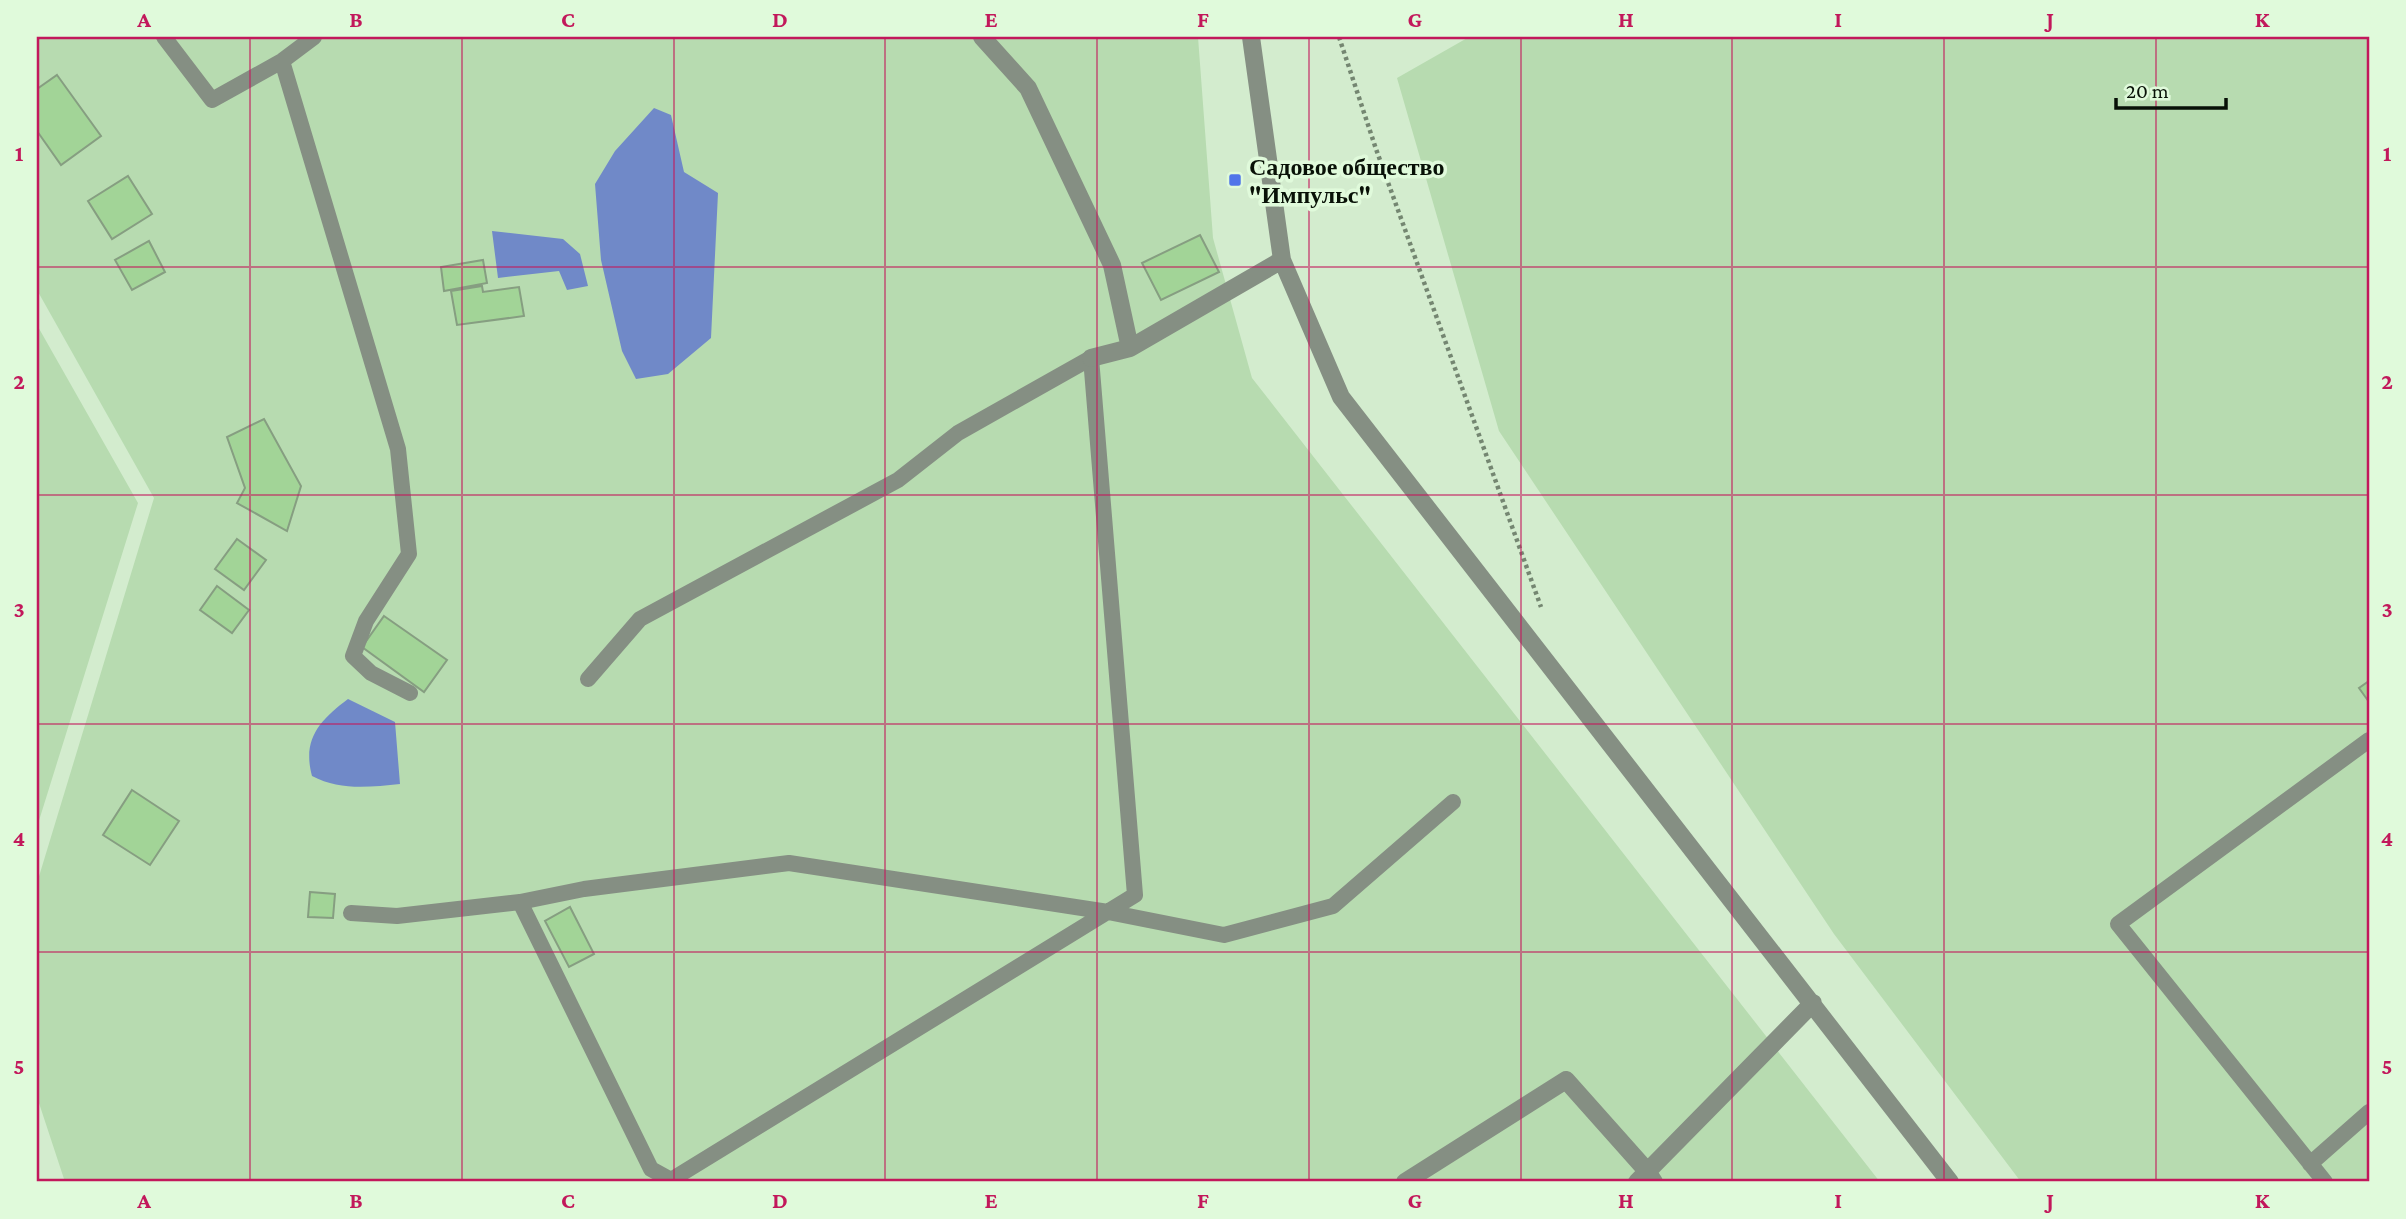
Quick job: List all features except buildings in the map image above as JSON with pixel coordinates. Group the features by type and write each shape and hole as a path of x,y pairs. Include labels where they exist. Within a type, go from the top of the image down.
{"street":[{"path":"982,37 1028,88 1112,265 1130,348"},
{"path":"1251,37 1282,260 1341,397 1951,1182"},
{"path":"1091,358 1130,348 1282,260"},
{"path":"1405,1182 1566,1080 1646,1179 1813,1003"}],"lane":[{"path":"164,37 212,100 282,61 314,37"},
{"path":"282,61 398,449 409,554 366,621 353,656 371,673 410,693"},
{"path":"520,902 651,1169 671,1180 1135,895 1091,358 958,433 898,480 640,619 588,679"},
{"path":"2325,1182 2118,924 2369,740"},
{"path":"351,913 397,916 520,902 584,889 789,863 1108,912 1224,935 1333,906 1452,802"},
{"path":"2310,1164 2369,1112"}],"path":[{"path":"1339,37 1376,149 1544,617"}],"green space":[{"path":"37,37 1198,37 1213,238 1252,378 1880,1182 65,1182 37,1097 37,883 154,498 37,290"},
{"path":"1469,37 2369,37 2369,1182 2021,1182 1834,934 1499,431 1397,78"},
{"path":"37,325 138,503 37,827"}],"water":[{"path":"654,108 671,115 684,172 718,193 711,338 668,374 636,379 622,351 601,260 595,184 615,151"},
{"path":"492,231 563,239 580,254 588,286 567,290 559,271 498,278"},
{"path":"348,699 395,722 400,784 344,786 312,776 309,751 316,732 329,715"}],"place":[{"name":"Садовое общество \"Импульс\"","path":"1235,180"}]}
